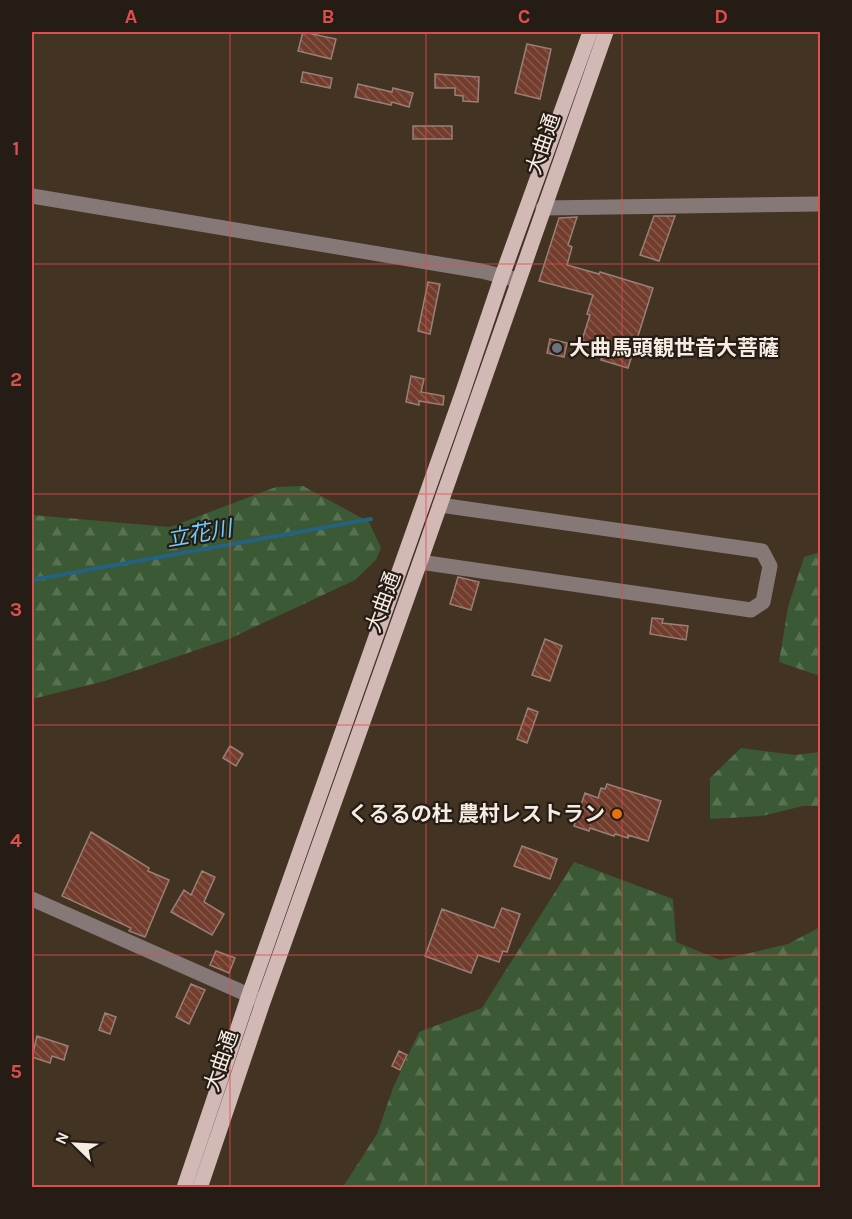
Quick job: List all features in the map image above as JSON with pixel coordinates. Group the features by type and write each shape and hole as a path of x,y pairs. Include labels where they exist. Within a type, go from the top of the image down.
{"main road":[{"name":"大曲通","path":"200,1188 256,998 502,276 590,32"},
{"name":"大曲通","path":"184,1188 420,562 606,32"}],"street":[{"path":"32,196 481,271 518,280"},
{"path":"543,208 820,204"},
{"path":"420,562 751,610 763,602 770,566 762,551 440,505"},
{"path":"32,899 256,998"}],"green space":[{"path":"303,486 369,522 381,548 376,560 355,580 229,639 105,681 32,699 32,515 170,527 276,487"},
{"path":"820,552 820,676 779,662 788,607 804,557"},
{"path":"741,748 795,755 820,752 820,806 803,806 762,816 710,819 710,778"},
{"path":"574,862 673,899 676,942 720,960 788,944 820,927 820,1187 343,1187 377,1134 393,1088 419,1032 482,1008"}],"building":[{"path":"303,32 336,39 331,59 298,51"},
{"path":"527,44 551,49 540,99 515,93"},
{"path":"303,72 332,78 330,88 301,82"},
{"path":"435,74 479,77 478,102 463,101 463,96 455,95 455,88 435,88"},
{"path":"358,84 392,92 393,88 413,93 409,107 392,102 391,105 355,97"},
{"path":"413,126 452,126 452,139 413,139"},
{"path":"654,216 675,216 659,261 640,255"},
{"path":"577,217 568,245 572,247 567,265 653,288 628,368 601,360 605,347 582,340 590,315 587,314 593,295 539,281 559,218"},
{"path":"428,282 440,284 430,334 418,331"},
{"name":"大曲馬頭観世音大菩薩","path":"550,339 567,343 564,357 547,353"},
{"path":"411,376 424,379 421,392 444,396 443,405 419,401 419,405 406,402"},
{"path":"458,577 479,582 471,610 450,604"},
{"path":"652,618 663,619 662,623 688,626 686,640 650,634"},
{"path":"545,639 562,646 550,681 532,675"},
{"path":"528,708 538,712 527,743 517,739"},
{"path":"230,746 243,754 236,766 223,758"},
{"name":"くるるの杜 農村レストラン","path":"607,784 661,801 648,841 628,835 628,838 615,834 614,836 590,828 589,831 574,826 585,793 598,798 601,788 605,789"},
{"path":"91,832 149,868 148,871 169,880 145,937 129,931 131,928 62,896"},
{"path":"522,846 557,859 550,879 514,866"},
{"path":"202,871 215,877 204,902 224,914 212,935 171,912 184,890 191,895"},
{"path":"502,908 520,914 507,952 503,951 499,962 478,955 471,973 425,956 442,909 494,928"},
{"path":"216,951 235,958 229,973 210,965"},
{"path":"191,984 205,990 189,1024 176,1017"},
{"path":"105,1013 116,1017 110,1034 99,1030"},
{"path":"37,1036 68,1046 64,1060 52,1056 50,1063 32,1057"},
{"path":"399,1051 407,1055 400,1070 392,1066"}],"waterway":[{"name":"立花川","path":"32,580 371,519"}],"place":[{"name":"大曲馬頭観世音大菩薩","path":"557,348"},
{"name":"くるるの杜 農村レストラン","path":"617,814"}]}
